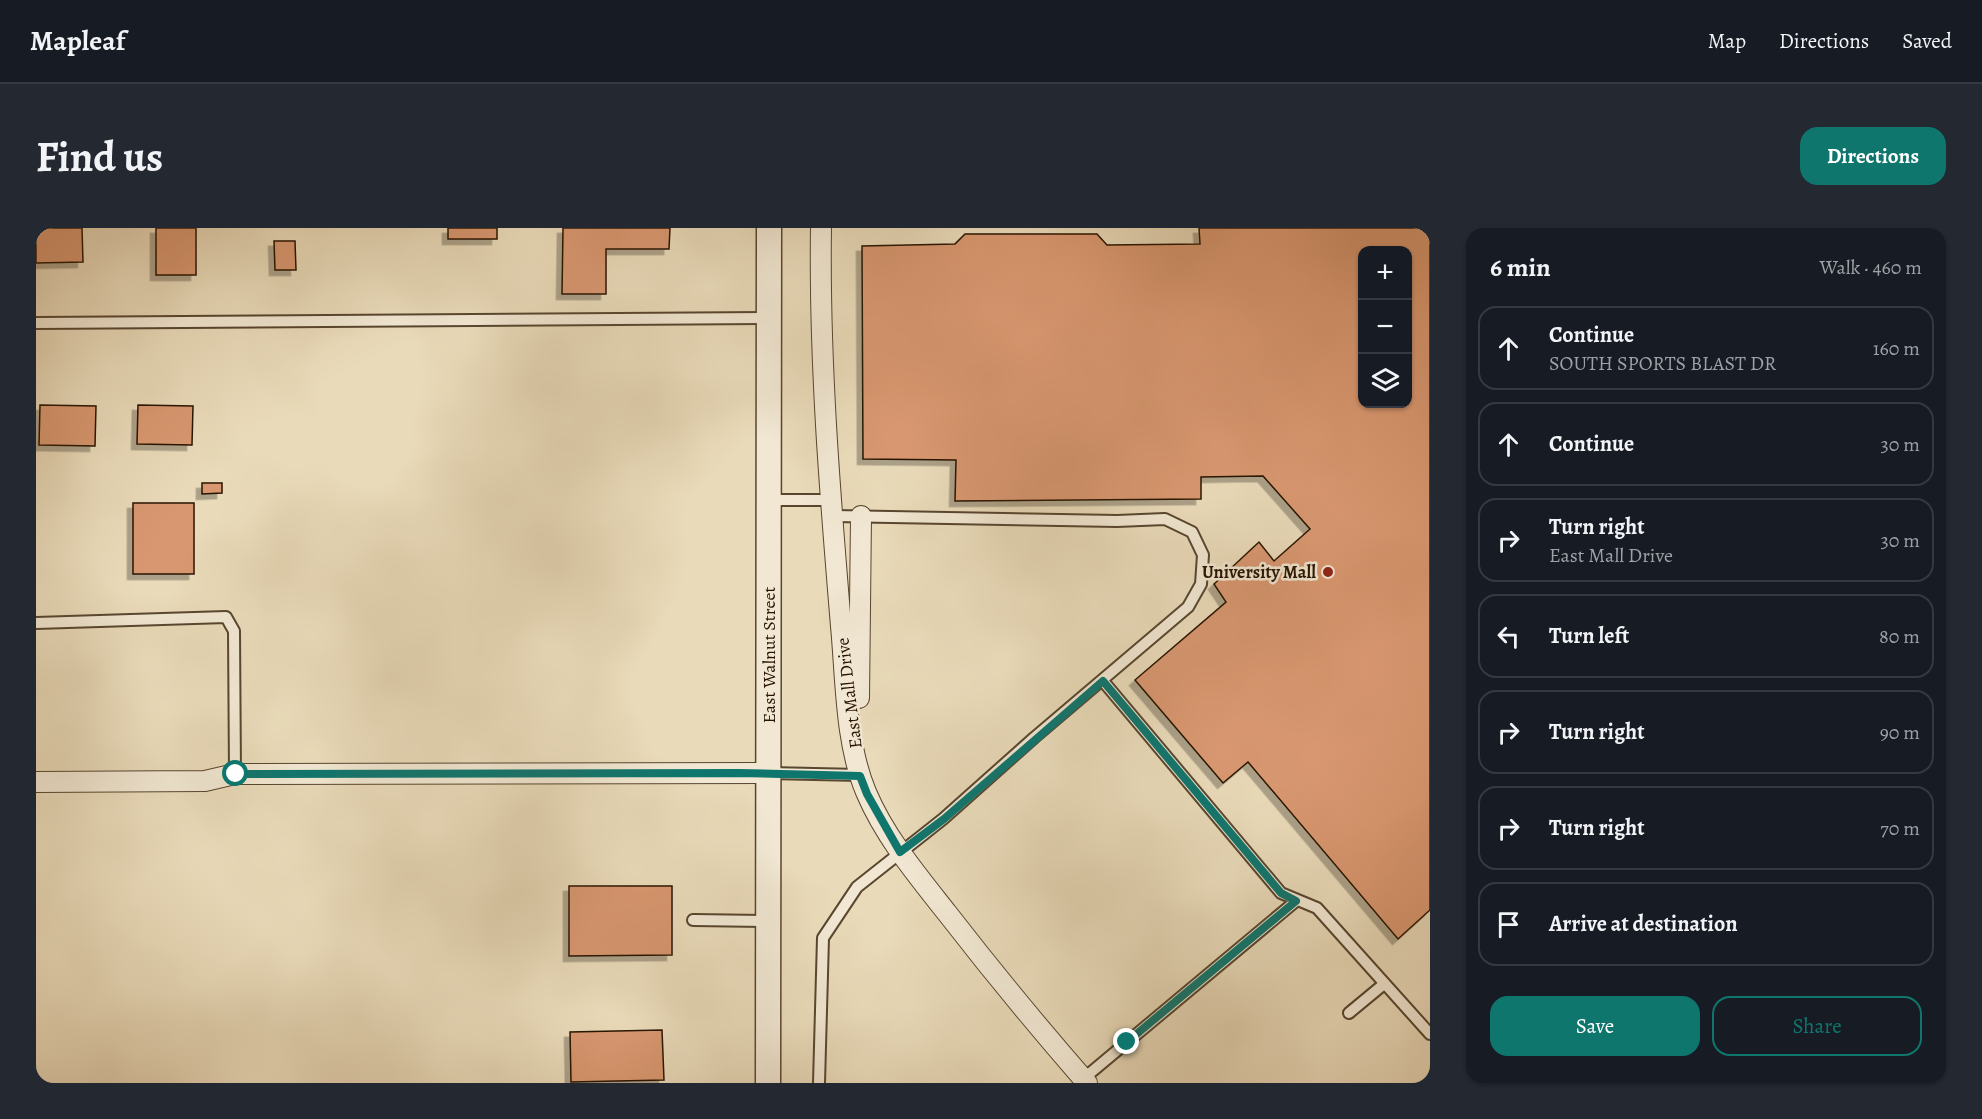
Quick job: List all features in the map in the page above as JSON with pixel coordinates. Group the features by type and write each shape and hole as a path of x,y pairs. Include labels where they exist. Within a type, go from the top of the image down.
{"street":[{"name":"East Walnut Street","path":"768,1083 769,228"},
{"name":"East Mall Drive","path":"821,228 820,285 833,508 845,665 859,770 867,794 900,852 1020,1006 1085,1081"},
{"path":"859,770 861,516"},
{"path":"36,782 205,781 236,774 769,773"}],"lane":[{"path":"36,323 768,318"},
{"path":"768,500 833,508 861,516 1117,521 1165,519 1192,532 1203,555 1201,584 1188,607 944,819 857,887 823,938 819,1083"},
{"path":"36,623 226,617 234,631 236,774"},
{"path":"1103,681 1281,893 1317,908 1430,1034"},
{"path":"769,773 859,770"},
{"path":"1085,1081 1296,901"},
{"path":"693,921 769,921"},
{"path":"1349,1013 1383,984"}],"building":[{"path":"36,228 82,228 83,262 36,263"},
{"path":"156,228 196,228 196,275 156,275"},
{"path":"448,228 497,228 497,239 448,239"},
{"path":"563,228 670,228 669,249 606,249 606,294 562,294"},
{"name":"University Mall","path":"1199,228 1430,228 1430,910 1398,939 1248,762 1223,783 1135,680 1226,602 1214,584 1259,542 1274,561 1310,529 1263,476 1201,477 1201,499 955,501 956,460 863,459 862,246 955,244 965,234 1097,234 1107,245 1200,244"},
{"path":"274,241 295,241 296,270 275,270"},
{"path":"40,405 96,406 95,446 39,445"},
{"path":"138,405 193,406 192,445 137,444"},
{"path":"202,483 222,483 222,493 202,494"},
{"path":"133,503 194,503 194,574 133,574"},
{"path":"569,886 672,886 672,955 569,956"},
{"path":"662,1030 664,1080 571,1082 570,1032"}],"place":[{"name":"University Mall","path":"1328,572"}],"route":[{"path":"236,774 769,773 860,776 867,794 900,852 944,819 1035,737 1103,681 1281,893 1296,901 1127,1042"}]}
